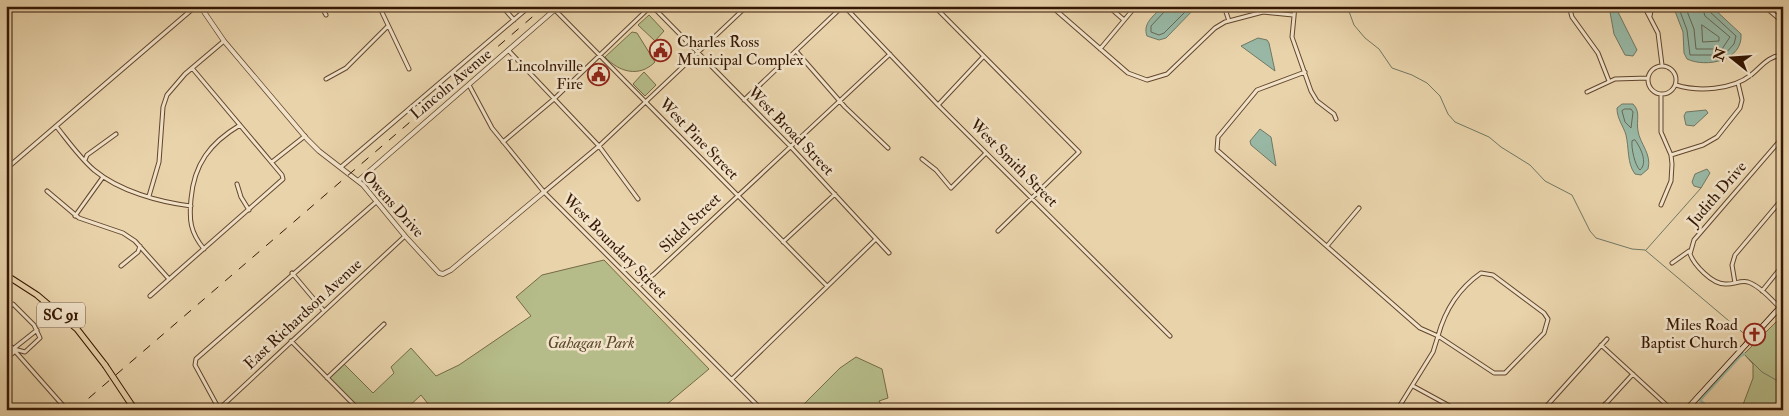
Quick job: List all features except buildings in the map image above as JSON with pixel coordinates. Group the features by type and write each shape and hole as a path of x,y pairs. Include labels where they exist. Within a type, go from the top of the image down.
{"main road":[{"name":"SC 91","path":"6,275 37,295 77,328 135,410"},
{"path":"1686,410 1781,305"}],"street":[{"path":"6,169 196,6"},
{"name":"Owens Drive","path":"200,6 224,41 305,136 319,151 363,185 405,236 439,273 447,274 544,192"},
{"path":"321,6 326,14"},
{"path":"379,6 409,69"},
{"path":"502,6 514,20"},
{"path":"341,167 530,6"},
{"name":"Lincoln Avenue","path":"358,181 559,6"},
{"path":"503,142 554,99 651,6"},
{"name":"West Broad Street","path":"651,6 790,146 890,253"},
{"path":"544,192 599,146 746,6"},
{"path":"744,100 843,6"},
{"name":"West Smith Street","path":"843,6 938,105 1170,336"},
{"path":"934,6 1078,152 998,231"},
{"path":"1051,6 1128,73 1138,78 1158,78 1175,68 1215,28 1229,21 1263,12 1293,15"},
{"path":"1108,6 1124,20"},
{"path":"1100,48 1136,6"},
{"path":"1224,6 1229,21"},
{"path":"1295,6 1292,37 1314,96 1334,114 1336,120"},
{"path":"1569,6 1572,17 1598,54 1609,81"},
{"path":"1646,6 1646,13 1650,16 1658,33 1662,65"},
{"path":"1764,6 1783,22"},
{"name":"West Pine Street","path":"555,10 736,196 826,285"},
{"path":"326,79 346,68 388,26"},
{"path":"149,196 159,162 165,99 171,88 224,41"},
{"path":"509,51 599,146 638,199"},
{"path":"796,51 840,100 888,148"},
{"name":"Slidel Street","path":"638,286 654,274 890,54"},
{"path":"1676,85 1700,89 1738,83 1770,58 1783,55"},
{"path":"938,105 983,57"},
{"path":"1662,65 1672,69 1676,76 1676,85 1672,90 1661,94 1651,89 1648,78 1653,68 1662,65"},
{"path":"150,296 282,181 282,175 272,162 192,68"},
{"path":"1305,72 1256,90 1218,137 1216,145 1220,154 1420,328 1438,336 1494,373 1505,373 1544,333 1548,319 1544,313 1493,275 1481,273 1473,278 1446,310 1438,336 1433,352 1397,410"},
{"path":"1587,92 1609,81 1627,78 1648,78"},
{"path":"1671,154 1703,146 1717,137 1740,108 1742,100 1738,83"},
{"name":"West Boundary Street","path":"470,85 492,128 544,192 761,409"},
{"path":"1661,94 1661,132 1671,154 1672,174 1661,205"},
{"path":"204,249 190,228 190,206 195,174 204,156 240,125"},
{"path":"56,126 85,160 103,176 149,196 190,206"},
{"path":"85,160 87,155 116,134"},
{"path":"272,162 305,136"},
{"name":"Judith Drive","path":"1781,305 1748,282 1721,284 1708,275 1692,259 1690,250 1703,229 1783,137"},
{"path":"922,159 936,170 951,188 986,153"},
{"path":"363,185 367,173"},
{"path":"75,216 103,176"},
{"path":"237,184 241,198 249,210"},
{"path":"47,191 75,216 123,233 140,246 169,279"},
{"path":"783,242 835,194"},
{"path":"1735,283 1732,265 1735,255 1783,198"},
{"path":"219,409 195,364 196,359 292,273 376,202"},
{"path":"1327,246 1359,208"},
{"name":"East Richardson Avenue","path":"219,409 405,236"},
{"path":"732,379 876,238"},
{"path":"121,266 138,252 140,246"},
{"path":"1672,263 1690,250"},
{"path":"1762,291 1783,266"},
{"path":"292,273 324,311"},
{"path":"6,309 13,304 37,330 40,338 25,352 13,349"},
{"path":"327,378 384,324"},
{"path":"6,359 14,352 13,349 37,330"},
{"path":"1543,410 1607,339"},
{"path":"6,341 67,410"},
{"path":"291,342 359,410"},
{"path":"1601,345 1672,410"},
{"path":"1601,409 1633,374"},
{"path":"1413,386 1457,410"},
{"path":"1605,404 1614,410"},
{"path":"1446,410 1448,405"},
{"path":"706,410 716,410"}],"green space":[{"path":"649,15 664,31 655,41 638,25"},
{"path":"632,32 637,33 655,62 642,70 629,71 623,69 605,57"},
{"path":"644,72 656,85 645,96 633,84"},
{"name":"Gahagan Park","path":"604,260 709,369 660,410 437,410 432,409 421,395 405,410 359,410 329,378 344,364 373,393 394,373 391,367 411,348 436,376 459,365 531,316 516,297 542,275"},
{"path":"1783,315 1783,410 1741,410 1753,378 1753,364 1744,354"},
{"path":"856,357 882,369 888,398 879,401 885,410 798,410 840,368"}],"water":[{"path":"1163,6 1197,6 1166,38 1159,40 1147,36 1146,27"},
{"path":"1673,6 1711,6 1741,34 1740,43 1736,51 1722,60 1713,62 1695,62 1687,59 1684,53 1683,32"},
{"path":"1614,7 1637,50 1633,56 1625,55 1614,34 1610,12"},
{"path":"1258,38 1267,40 1269,43 1275,71 1241,46"},
{"path":"1622,104 1633,104 1637,110 1638,131 1649,164 1648,169 1641,175 1635,174 1632,170 1626,135 1617,112 1617,108"},
{"path":"1706,110 1708,113 1694,126 1686,125 1684,116 1686,112"},
{"path":"1260,129 1271,137 1276,166 1251,145 1250,141"},
{"path":"1707,169 1710,173 1701,188 1694,186 1692,182 1695,174"}],"waterway":[{"path":"1347,6 1354,25 1365,38 1379,49 1392,68 1427,83 1440,96 1448,114 1455,122 1489,137 1530,165 1545,181 1572,195 1590,231 1596,238 1632,249 1645,250 1748,337 1740,349"},
{"path":"1646,250 1701,188"},
{"path":"1742,352 1762,372 1783,384"},
{"path":"1710,410 1700,400 1740,356 1744,354"}],"railway":[{"path":"75,410 545,6"}],"place":[{"name":"Charles Ross Municipal Complex","path":"661,51"},
{"name":"Lincolnville Fire","path":"599,75"},
{"name":"Miles Road Baptist Church","path":"1754,334"}]}
